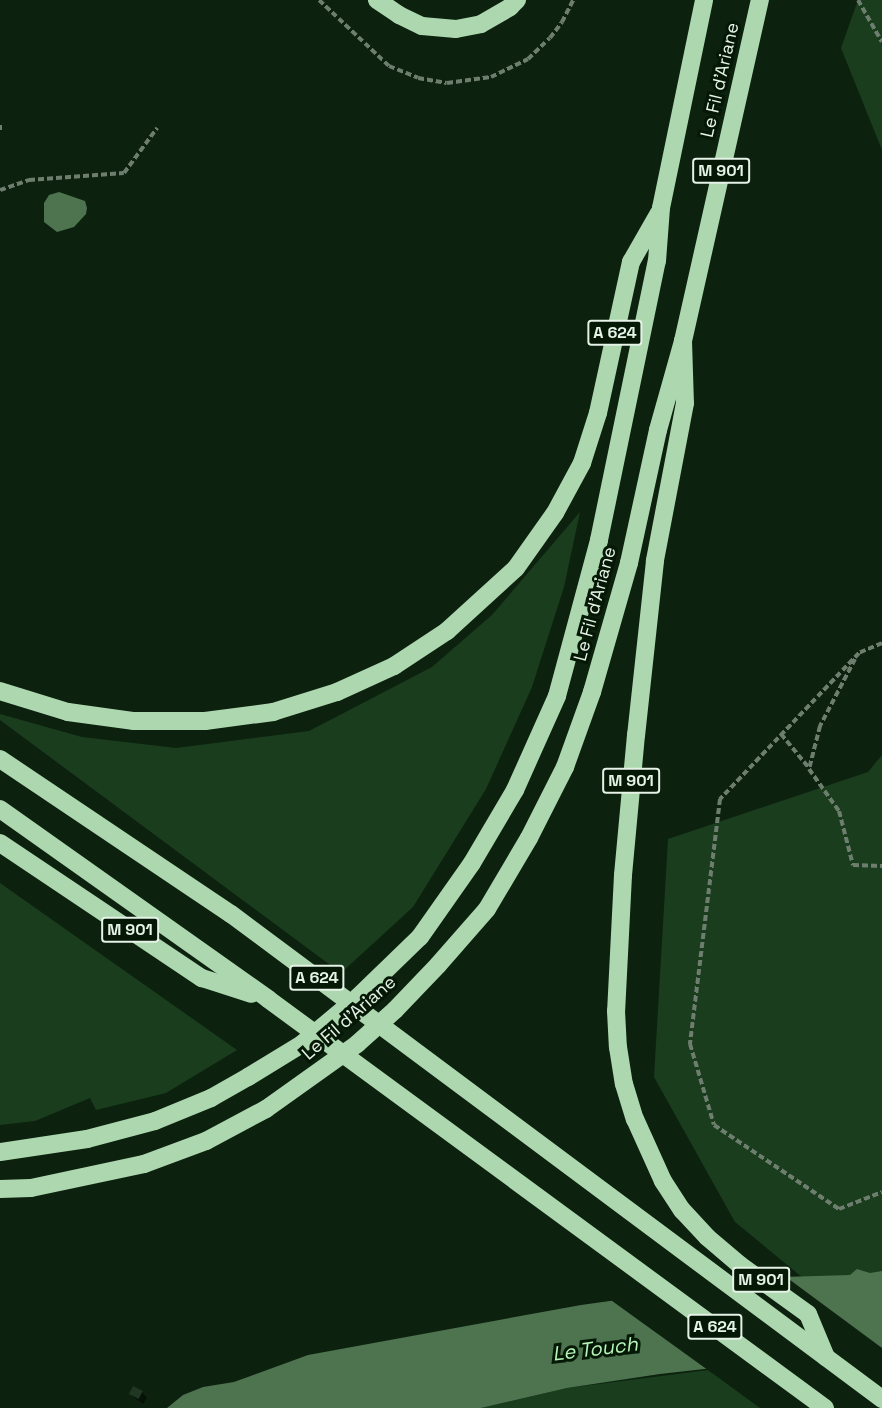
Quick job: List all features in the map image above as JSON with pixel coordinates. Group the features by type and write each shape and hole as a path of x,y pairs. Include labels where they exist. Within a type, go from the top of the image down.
{"highway":[{"path":"377,0 422,26 456,29 481,24 510,7 517,0"},
{"name":"Le Fil d'Ariane","path":"0,1152 87,1139 155,1122 211,1098 302,1044 358,997 420,937 472,863 515,790 556,696 599,540 657,261 661,208 704,0"},
{"name":"Le Fil d'Ariane","path":"0,1189 31,1188 144,1164 207,1141 266,1109 357,1044 395,1010 487,909 529,838 566,767 592,692 628,563 658,430 683,341 760,0"},
{"name":"A 624","path":"0,691 68,712 134,721 205,721 273,712 337,692 394,666 447,631 516,568 555,513 582,463 598,413 631,262 661,208"},
{"name":"M 901","path":"683,341 685,403 652,584 623,875 616,1011 621,1065 635,1119 663,1180 682,1210 740,1265 808,1314 826,1357"},
{"name":"A 624","path":"0,759 231,914 882,1399"},
{"name":"A 624","path":"0,809 268,999 825,1408"},
{"name":"M 901","path":"0,843 202,978 268,999"}],"path":[{"path":"858,0 882,42"},
{"path":"0,125 0,130"},
{"path":"0,190 29,180 124,173 157,128"},
{"path":"882,643 858,653 720,799 690,1044 714,1125 839,1209 882,1192"},
{"path":"809,769 820,726 858,653"},
{"path":"781,734 839,811 853,865 882,866"}],"shaded area":[{"path":"858,0 882,0 882,150 841,48"},
{"path":"580,512 564,587 532,687 486,789 413,907 341,973 0,720 0,714 82,737 176,748 309,731 432,667 492,615"},
{"path":"882,755 882,1343 735,1222 654,1077 668,839 868,772"},
{"path":"0,883 237,1050 166,1093 96,1110 90,1098 35,1121 0,1125"},
{"path":"708,1370 760,1408 481,1408 567,1388"}],"water":[{"path":"59,192 85,201 87,208 86,214 74,227 57,232 44,222 44,203 49,195"},
{"name":"Le Touch","path":"857,1269 870,1273 882,1271 882,1354 855,1352 660,1374 567,1388 481,1408 167,1408 183,1395 203,1387 234,1382 308,1355 581,1305 782,1277 850,1275"}],"pier":[{"path":"782,1274 882,1348 882,1357 855,1355 712,1373 608,1298"}],"building":[{"path":"133,1386 143,1391 139,1399 129,1394"}]}
